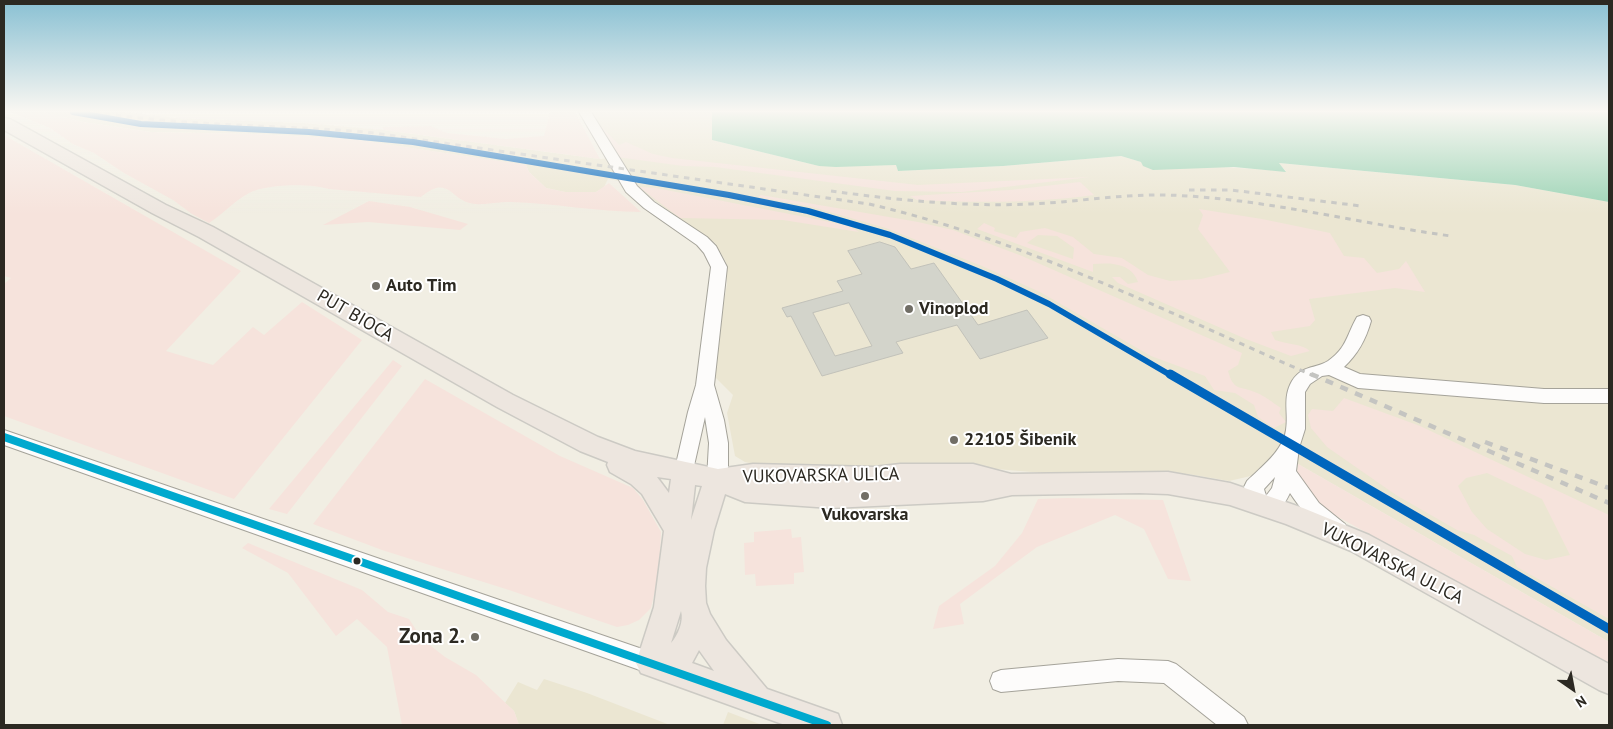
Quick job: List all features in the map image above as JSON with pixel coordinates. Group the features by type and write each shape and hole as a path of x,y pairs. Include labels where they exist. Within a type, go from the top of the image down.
{"main road":[{"name":"PUT BIOCA","path":"45,146 159,209 206,232 505,401 607,453 684,473 717,479"},
{"path":"607,453 616,463 651,486 678,531"},
{"path":"657,665 668,607 684,473"},
{"path":"717,479 690,583 691,598 696,617 721,655 756,700"},
{"name":"VUKOVARSKA ULICA","path":"717,479 745,491 832,497 983,490 1012,484 1168,484 1230,494 1360,543 1609,680"},
{"path":"657,665 683,653 696,617"},
{"path":"657,665 826,725"}],"street":[{"path":"605,146 631,189 649,205 702,241 717,258 720,276 705,385 697,412 684,473"},
{"path":"1290,449 1254,487 1264,506 1276,501 1282,492 1287,474 1290,449 1296,429 1295,394 1301,381 1318,371 1330,368 1346,355 1359,338 1363,321"},
{"path":"1330,368 1358,381 1544,396 1609,396"},
{"path":"705,385 713,407 718,436 720,464 717,479"},
{"path":"4,437 657,665"},
{"path":"1287,474 1312,509 1360,543"},
{"path":"1001,681 1100,672 1168,672 1236,725"}],"shaded area":[{"path":"4,146 23,146 241,271 166,351 213,365 253,327 264,335 302,302 362,340 234,499 4,416 4,284 11,278 4,276"},
{"path":"78,146 398,146 526,165 529,172 546,188 565,192 596,192 609,183 641,212 608,211 510,202 475,204 460,199 444,188 431,190 421,197 288,185 249,193 209,223 94,153"},
{"path":"398,146 503,146 600,159 616,157 609,146 737,146 819,166 896,165 898,171 1003,166 1121,156 1141,162 1286,171 1278,163 1515,185 1609,202 1609,642 1277,452 1255,475 1229,481 1188,474 1044,473 984,468 844,470 758,465 745,462 735,456 727,413 733,395 715,377 727,284 726,262 715,243 655,201 635,184 608,179 604,187 596,192 565,192 546,188 529,172 526,165"},
{"path":"503,146 593,146 600,159"},
{"path":"609,146 635,146 653,154 672,158 918,185 1090,177 962,192 895,191 715,167 683,166 617,157"},
{"path":"737,146 1609,146 1609,202 1515,185 1279,163 1286,172 1234,167 1153,170 1143,166 1141,162 1121,156 1003,166 898,171 896,165 819,166"},
{"path":"1080,182 1094,195 1050,200 983,202 917,200 910,196 1010,190"},
{"path":"639,187 656,188 810,218 849,226 859,232 783,220 680,218"},
{"path":"761,195 918,222 953,230 1022,256 1242,353 1238,365 1228,371 1233,383 1236,386 1260,394 1281,408 1279,413 1286,422 1274,428 1258,417 1254,405 1235,393 1214,390 1205,376 1151,356 1040,292 982,266 886,228 812,207 758,197"},
{"path":"369,201 410,207 468,224 460,230 368,222 323,225"},
{"path":"1199,209 1262,219 1330,233 1344,256 1364,258 1377,273 1399,269 1406,261 1425,292 1395,288 1309,299 1315,320 1310,326 1271,332 1275,340 1299,345 1310,351 1291,356 1246,339 1118,283 1112,277 1120,277 1128,284 1138,282 1135,275 1125,267 1112,264 1093,264 1093,272 977,229 984,223 995,228 994,231 1016,238 1020,232 1045,228 1073,237 1094,254 1122,258 1148,275 1170,281 1201,279 1230,272 1198,229 1203,215","holes":["1038,235 1057,236 1074,248 1073,259 1027,243"]},
{"path":"393,360 402,366 287,514 269,509"},
{"path":"425,379 560,456 633,488 643,500 661,532 659,573 651,608 639,620 617,627 509,590 382,550 313,524"},
{"path":"1344,398 1420,426 1609,515 1609,619 1517,567 1512,556 1474,535 1457,530 1396,495 1327,447 1311,428 1308,415 1312,409 1333,411","holes":["1487,473 1542,499 1570,555 1546,560 1525,554 1487,529 1472,512 1458,486 1466,478"]},
{"path":"1298,464 1609,642 1609,666 1320,507 1296,480"},
{"path":"1038,499 1163,500 1191,581 1168,579 1144,529 1115,515 1037,547 960,604 964,624 933,629 939,606 995,566 1022,533"},
{"path":"791,529 792,538 801,537 804,572 794,573 794,584 756,586 755,574 745,575 744,543 754,542 754,532"},
{"path":"248,543 362,590 388,612 409,619 422,639 445,657 476,675 514,711 519,725 402,725 387,647 357,619 336,636 288,573 242,548"},
{"path":"544,679 587,693 670,725 519,725 514,711 505,703 518,682 537,690"},
{"path":"728,712 762,725 723,725"}],"building":[{"name":"Vinoplod","path":"880,242 895,247 911,269 934,263 978,325 1027,310 1048,338 980,359 957,325 896,342 903,353 822,376 791,316 787,317 782,308 843,291 837,281 862,274 848,251","holes":["849,303 872,346 835,356 813,313"]}],"railway":[{"path":"465,146 869,204 927,219 984,237 1095,280 1314,376"},
{"path":"1189,190 1231,190 1361,206"},
{"path":"831,191 906,200 1006,205 1150,195 1203,197 1274,206 1451,236"},
{"path":"1311,374 1609,503"},
{"path":"1485,442 1609,488"}],"transit line":[{"path":"440,146 518,158 808,211 862,226 917,245 997,279 1049,304 1609,629"},
{"path":"4,437 827,725"}],"place":[{"name":"Auto Tim","path":"376,286"},
{"name":"Vinoplod","path":"909,309"},
{"name":"22105 Šibenik","path":"954,440"},
{"name":"Vukovarska","path":"865,496"},
{"name":"Zona 2.","path":"475,637"}]}
